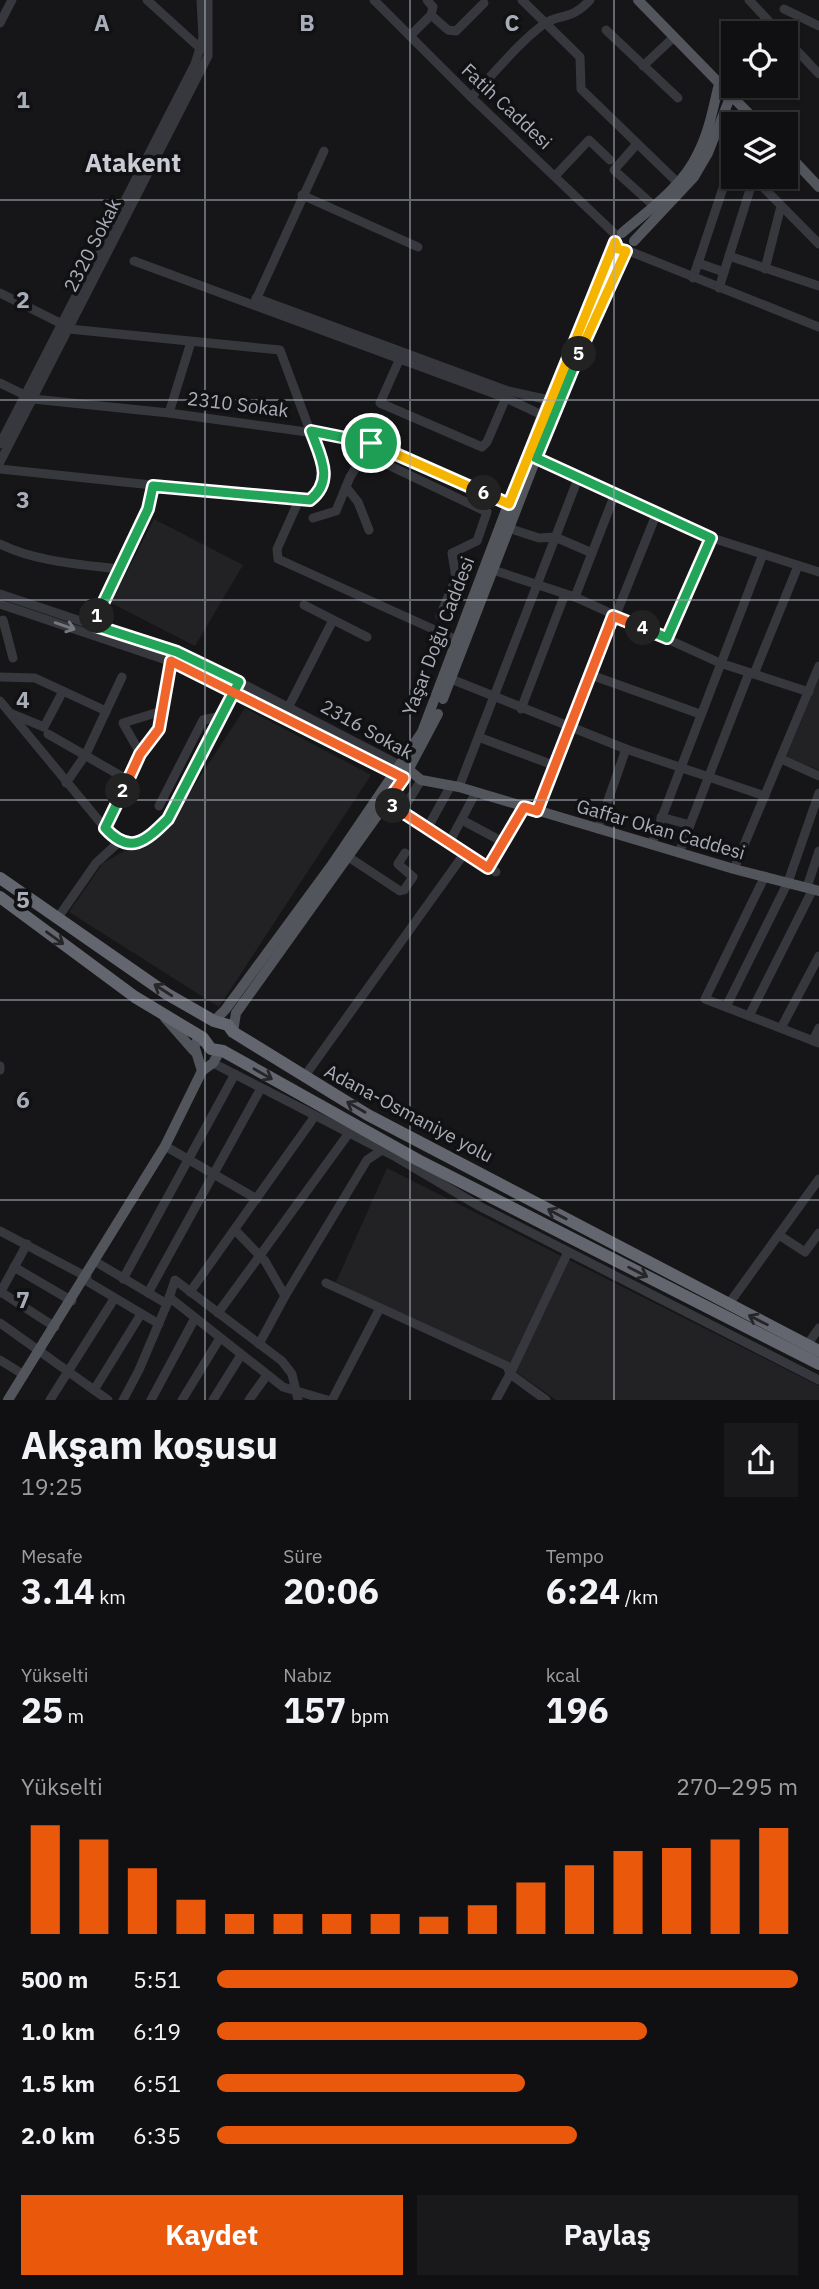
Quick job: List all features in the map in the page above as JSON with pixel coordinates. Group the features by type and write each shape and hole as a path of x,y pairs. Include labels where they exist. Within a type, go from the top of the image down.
{"highway":[{"name":"Adana-Osmaniye yolu","path":"0,878 57,919 214,1021 228,1024 233,1032 304,1077 728,1305 819,1351"},
{"name":"Adana-Osmaniye yolu","path":"0,897 161,1013 204,1039 219,1055 418,1160 819,1364"},
{"name":"Yaşar Doğu Caddesi","path":"204,1039 207,1028 214,1021"},
{"name":"Yaşar Doğu Caddesi","path":"219,1055 230,1045 233,1032"}],"main road":[{"path":"638,0 719,84"},
{"name":"Yaşar Doğu Caddesi","path":"214,1021 234,999 407,774 542,415 618,237 678,183 697,157 706,135 719,84"},
{"name":"Yaşar Doğu Caddesi","path":"233,1032 236,1013 407,774 431,732 536,458 630,247 694,177 708,153 730,98"},
{"path":"798,165 819,187"},
{"path":"630,234 630,247 618,249 618,237 630,234"},
{"name":"Gaffar Okan Caddesi","path":"407,774 734,869 813,889"},
{"path":"161,1013 194,1051 202,1071"},
{"path":"194,1051 197,1041 204,1039"},
{"path":"6,1397 24,1375 86,1279 165,1146 202,1071 219,1055"}],"street":[{"path":"0,23 12,0"},
{"path":"147,0 201,49"},
{"name":"2320 Sokak","path":"66,326 201,49 201,0"},
{"name":"2320 Sokak","path":"0,463 29,397 208,56 208,0"},
{"name":"Fatih Caddesi","path":"374,0 618,237"},
{"path":"411,36 431,15 433,7 426,0"},
{"path":"522,0 580,57 581,89 678,183"},
{"path":"471,97 545,23 568,18 590,0"},
{"path":"750,0 769,21"},
{"path":"431,15 448,30 456,31 484,3"},
{"path":"784,9 819,26"},
{"path":"606,30 678,98"},
{"path":"643,66 674,37"},
{"path":"798,52 819,74"},
{"path":"555,176 589,140 610,160"},
{"path":"636,145 614,170 654,206"},
{"path":"255,302 324,151"},
{"path":"693,278 723,189"},
{"path":"719,288 750,189"},
{"path":"765,189 819,244"},
{"path":"302,195 418,247"},
{"path":"765,269 781,206"},
{"path":"630,247 693,278 819,327"},
{"path":"729,256 819,286"},
{"path":"134,261 507,394 542,415"},
{"path":"698,263 724,272"},
{"path":"0,293 66,326 280,350 326,474 319,493 310,500 299,500 0,469"},
{"path":"169,413 191,342"},
{"path":"401,355 380,403 482,447 507,394"},
{"path":"0,383 29,397"},
{"path":"507,394 549,400"},
{"name":"2320 Sokak","path":"0,444 29,397"},
{"name":"2310 Sokak","path":"29,397 311,431 371,443 509,504"},
{"path":"313,518 332,514 371,443"},
{"path":"365,454 487,512 477,541 452,553 456,578 440,616"},
{"path":"536,458 711,538 819,572"},
{"path":"428,827 455,787 481,738 579,476"},
{"path":"93,625 148,509 153,486"},
{"path":"346,487 358,502 369,530"},
{"path":"575,597 615,494"},
{"path":"299,500 277,550 278,559 457,640"},
{"path":"338,506 358,502"},
{"path":"537,811 553,765 656,515"},
{"path":"508,528 539,538 555,537 592,553"},
{"path":"667,638 711,538"},
{"path":"0,544 21,555 119,569"},
{"path":"652,844 763,554"},
{"path":"680,853 708,775 798,566"},
{"path":"493,569 575,597 720,663 809,692"},
{"name":"2316 Sokak","path":"0,594 177,652 289,706 407,774"},
{"path":"521,709 565,594"},
{"name":"2316 Sokak","path":"0,604 171,661 407,774"},
{"path":"304,605 367,637"},
{"path":"0,621 3,620 13,658"},
{"path":"289,706 333,620"},
{"path":"105,828 140,754 159,729 171,661"},
{"path":"734,869 818,669"},
{"path":"591,675 700,715"},
{"path":"0,677 35,678 106,711"},
{"path":"66,783 86,754 122,677"},
{"path":"451,679 626,749 765,796"},
{"path":"0,701 105,828 119,842 128,844 144,839 168,819 239,682"},
{"path":"9,712 44,727 63,691"},
{"path":"140,754 123,723 162,711"},
{"path":"159,806 203,720 221,716"},
{"path":"48,734 128,780"},
{"path":"481,738 553,765"},
{"path":"598,829 626,749"},
{"path":"781,759 819,776"},
{"path":"403,810 407,774"},
{"path":"450,841 476,792"},
{"path":"726,1007 788,882 819,793"},
{"path":"386,803 403,810 450,841 464,854 492,870 503,842 524,807"},
{"path":"662,817 690,825"},
{"path":"462,820 503,842"},
{"path":"57,919 96,863 119,842"},
{"path":"749,1016 813,889 819,851"},
{"path":"347,856 400,891 404,890 413,877 398,864 405,853"},
{"path":"304,1077 464,854"},
{"path":"765,876 705,999 816,1042 819,1028"},
{"path":"781,1028 819,956"},
{"path":"219,1055 235,1074 382,1150 568,1252 819,1380"},
{"path":"123,1279 235,1074"},
{"path":"148,1293 261,1088"},
{"path":"190,1292 315,1116"},
{"path":"218,1313 349,1133"},
{"path":"165,1146 257,1199"},
{"path":"259,1344 368,1160 382,1150"},
{"path":"728,1305 819,1179"},
{"path":"235,1230 260,1256 285,1296"},
{"path":"0,1231 16,1242 27,1244 159,1324"},
{"path":"779,1235 805,1252 819,1233"},
{"path":"27,1244 1,1292 55,1327"},
{"path":"496,1400 568,1252"},
{"path":"96,1262 195,1318 298,1396 311,1393 330,1400 380,1308"},
{"path":"14,1267 72,1301"},
{"path":"137,1400 125,1396 159,1324 175,1280 282,1361 292,1374 298,1396"},
{"path":"327,1283 507,1366 510,1374 546,1400"},
{"path":"65,1400 53,1396 114,1299"},
{"path":"94,1390 141,1314"},
{"path":"151,1400 195,1318"},
{"path":"0,1323 108,1400"},
{"path":"807,1345 819,1328"},
{"path":"183,1400 220,1338"},
{"path":"213,1400 241,1355"},
{"path":"0,1360 24,1375"},
{"path":"249,1400 267,1374"}],"shaded area":[{"path":"154,519 243,565 195,646 111,603"},
{"path":"819,678 819,770 786,757"},
{"path":"245,708 371,775 219,1007 69,912 103,863 167,827"},
{"path":"387,1168 819,1386 819,1400 556,1400 519,1374 336,1282"}],"district":[{"name":"Atakent","path":"133,163"}],"route":[{"path":"371,443 311,431 326,474 319,493 310,500 153,486 148,509 93,625 177,652 239,682 234,691 168,819 152,835 136,843 119,842 105,828 140,754 159,729 171,661 187,667 234,691 332,741 395,774 404,778 386,803 403,810 488,868 524,807 537,811 613,616 667,638 711,538 687,530 579,476 536,458 590,328 626,251 620,251 615,242 594,286 509,504 371,443"}]}
